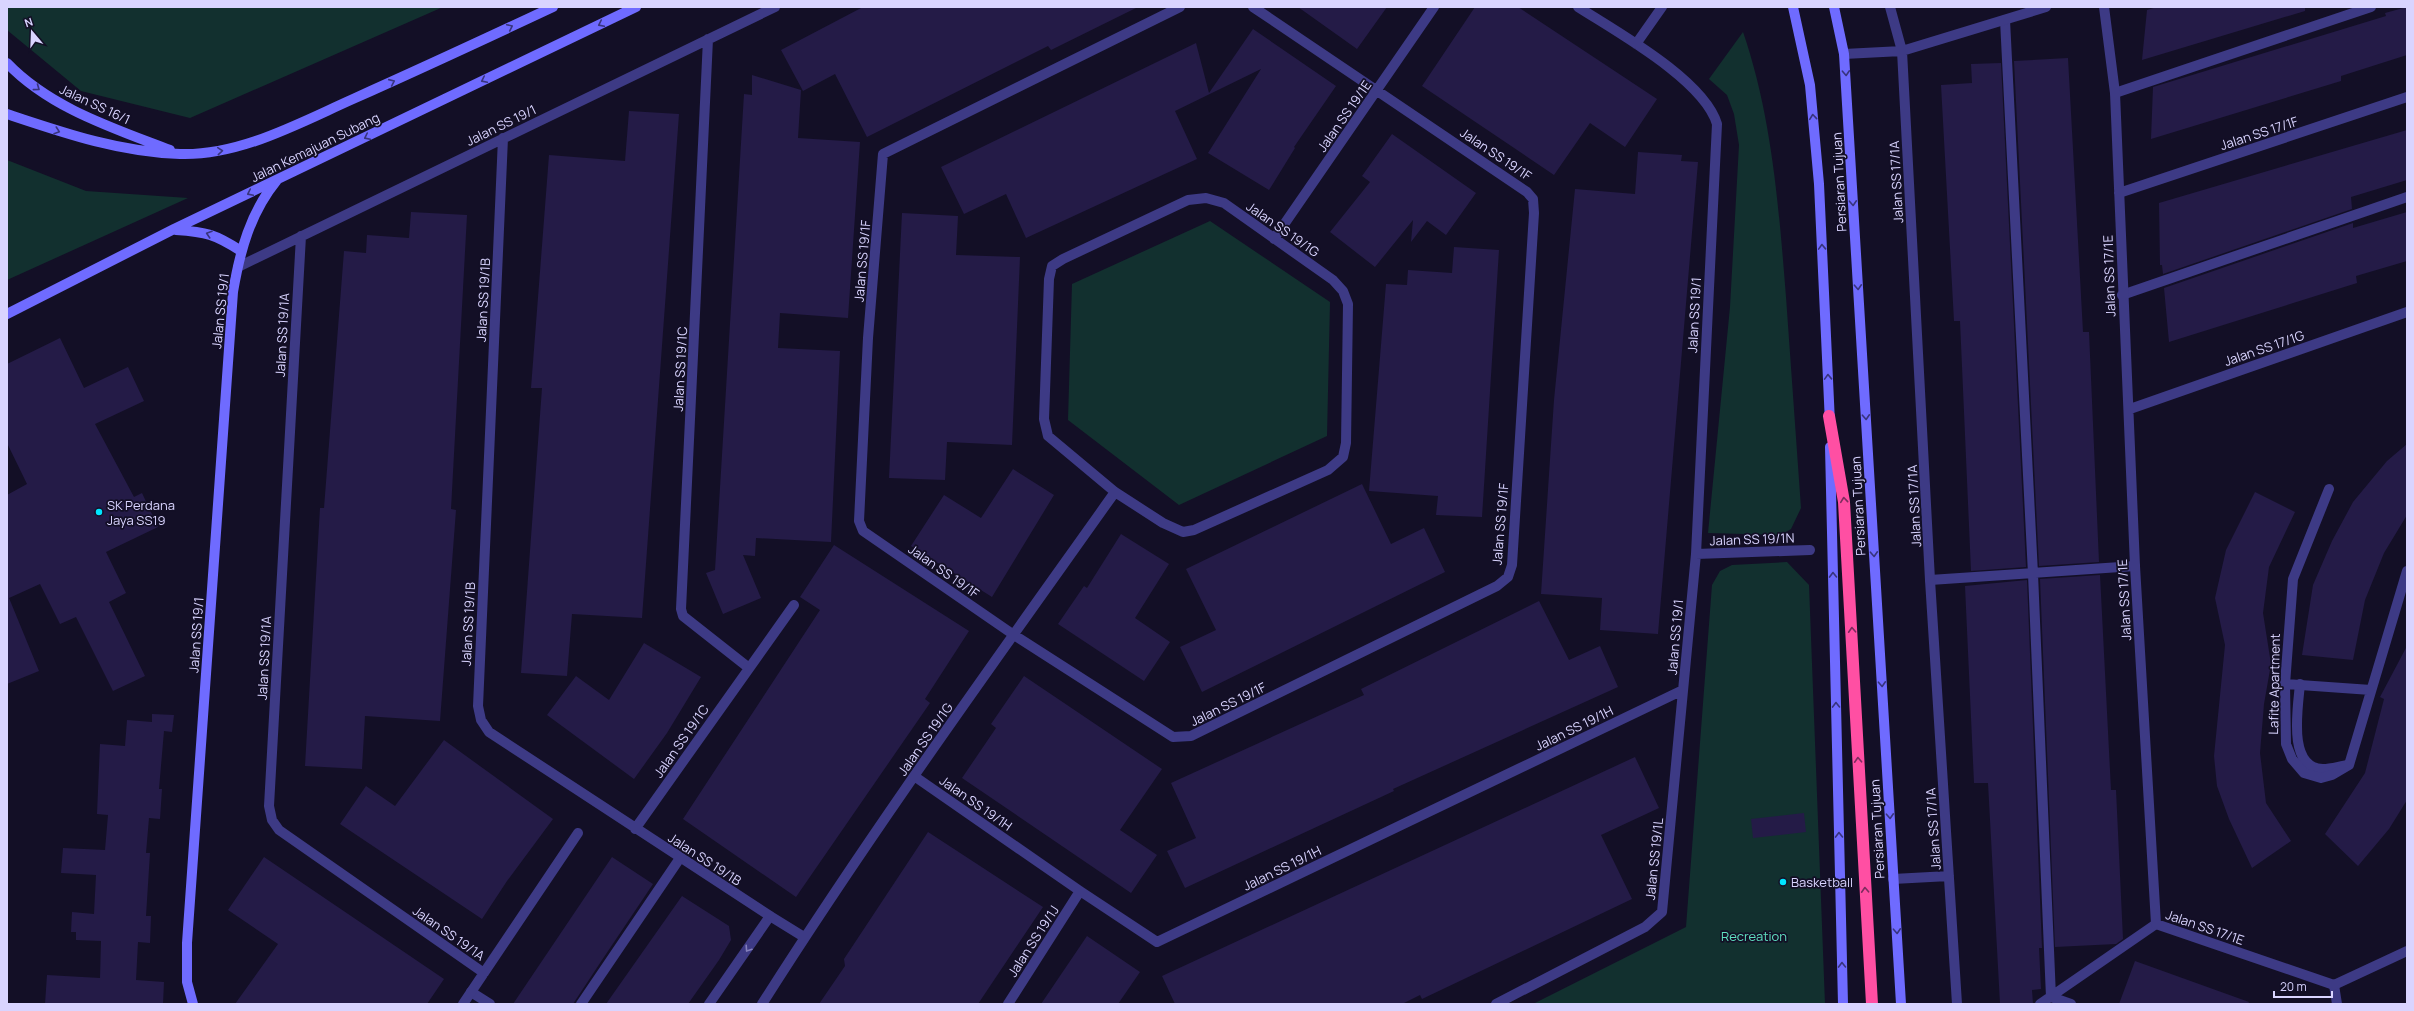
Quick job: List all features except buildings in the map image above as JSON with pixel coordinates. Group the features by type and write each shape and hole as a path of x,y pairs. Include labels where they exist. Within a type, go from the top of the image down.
{"highway":[{"path":"1829,416 1844,502 1872,1004"}],"main road":[{"name":"Jalan Kemajuan Subang","path":"7,114 76,137 127,149 181,154 230,150 294,125 442,60 553,7"},
{"name":"Jalan Kemajuan Subang","path":"7,314 174,229 636,7"},
{"name":"Persiaran Tujuan","path":"1794,7 1810,85 1819,184 1829,416 1843,1004"},
{"name":"Persiaran Tujuan","path":"1834,7 1844,54 1901,1004"},
{"name":"Jalan SS 16/1","path":"7,63 49,96 88,117 181,154"},
{"name":"Jalan SS 19/1","path":"192,1004 186,982 187,943 233,300 241,251 249,227 263,197 277,180"},
{"path":"174,229 204,232 218,237 241,251"}],"street":[{"name":"Jalan SS 19/1","path":"238,267 775,7"},
{"name":"Jalan SS 19/1F","path":"1180,7 883,154 868,338 859,521 863,531 1014,635 1172,737 1191,736 1497,586 1508,577 1512,565 1534,213 1533,199 1527,192 1253,7"},
{"name":"Jalan SS 19/1E","path":"1274,239 1434,7"},
{"name":"Jalan SS 19/1","path":"1578,7 1636,44 1695,88 1713,112 1717,124 1696,554 1683,690"},
{"name":"Jalan SS 17/1A","path":"1890,7 1902,51 1930,580 1957,1004"},
{"path":"1844,54 1902,51 2046,7"},
{"name":"Jalan SS 17/1E","path":"2104,7 2115,93 2122,295 2130,409 2135,566 2156,924 2334,985"},
{"path":"2115,93 2371,7"},
{"path":"1636,44 1659,8"},
{"path":"2005,20 2033,574 2051,997"},
{"name":"Jalan SS 19/1C","path":"708,39 681,609 683,616 749,668"},
{"name":"Jalan SS 17/1F","path":"2119,193 2407,97"},
{"name":"Jalan SS 19/1B","path":"503,138 478,706 481,720 489,732 680,858 804,937"},
{"path":"2122,295 2407,197"},
{"name":"Jalan SS 19/1G","path":"1206,198 1224,203 1333,280 1343,291 1348,304 1346,443 1343,457 1328,470 1194,530 1183,532 1163,523 1114,492 1048,436 1044,419 1049,280 1052,266 1063,259 1188,200 1206,198"},
{"name":"Jalan SS 19/1A","path":"301,236 270,790 270,813 279,830 484,973"},
{"name":"Jalan SS 17/1G","path":"2130,409 2407,312"},
{"name":"Lafite Apartment","path":"2329,489 2292,579 2285,684 2286,744 2292,759 2304,773 2321,778 2332,775 2348,765"},
{"name":"Jalan SS 19/1G","path":"762,1004 804,937 914,776 1114,492"},
{"name":"Jalan SS 19/1N","path":"1696,554 1810,550"},
{"path":"1930,580 2135,566"},
{"path":"2300,684 2298,750 2309,765 2322,770 2348,765 2407,571"},
{"name":"Jalan SS 19/1C","path":"635,828 794,605"},
{"path":"2285,684 2371,690"},
{"name":"Jalan SS 19/1H","path":"914,776 1080,891 1157,942 1683,690"},
{"name":"Jalan SS 19/1L","path":"1496,1004 1645,927 1662,912 1683,690"},
{"name":"Jalan SS 19/1A","path":"463,1004 578,833"},
{"path":"581,1004 680,858"},
{"path":"1893,879 1950,876"},
{"name":"Jalan SS 19/1J","path":"1008,1004 1080,891"},
{"path":"709,1004 770,916"},
{"path":"2040,1004 2156,924"},
{"path":"2337,1004 2334,985 2407,951"},
{"path":"471,992 490,1004"},
{"path":"2051,997 2071,1004"}],"green space":[{"path":"7,7 443,7 190,118 81,91 7,30"},
{"path":"1743,32 1753,64 1768,130 1777,197 1786,297 1801,508 1791,529 1781,535 1708,533 1730,307 1739,145 1734,114 1727,95 1709,79"},
{"path":"7,160 86,191 188,198 7,280"},
{"path":"1210,221 1330,302 1327,436 1179,505 1068,420 1072,284"},
{"name":"Recreation","path":"1787,562 1809,585 1825,1004 1533,1004 1686,927 1712,585 1720,571 1732,565"}],"place":[{"name":"SK Perdana Jaya SS19","path":"99,512"},
{"name":"Basketball","path":"1783,882"}]}
